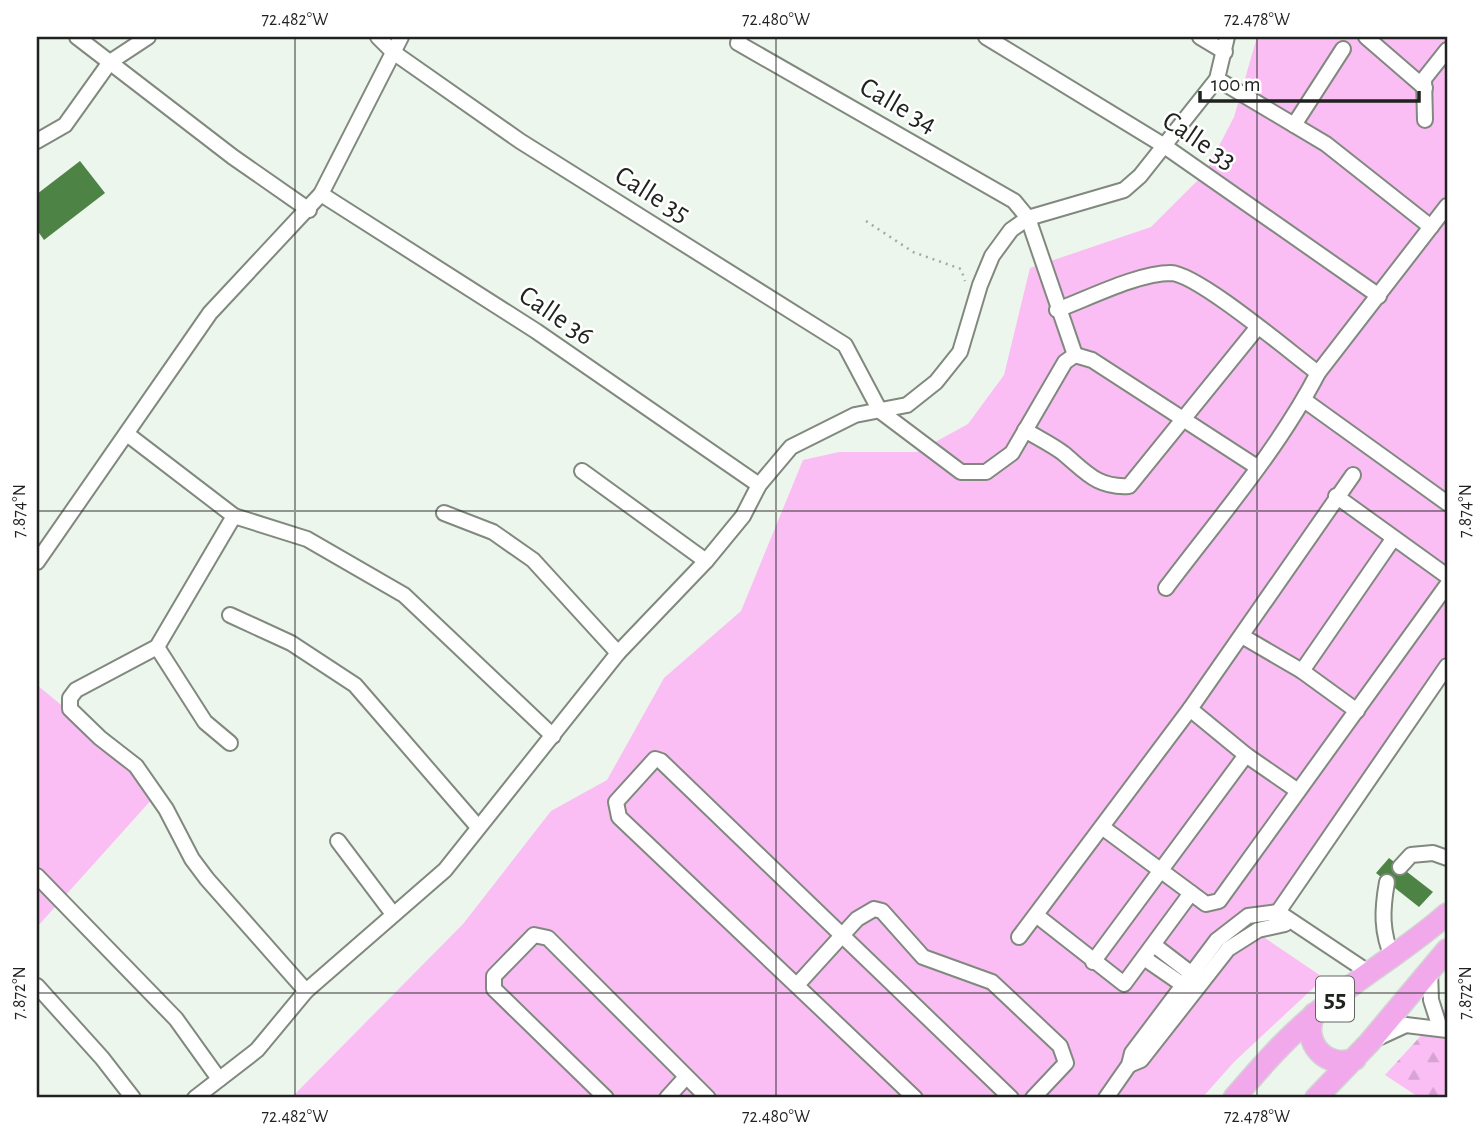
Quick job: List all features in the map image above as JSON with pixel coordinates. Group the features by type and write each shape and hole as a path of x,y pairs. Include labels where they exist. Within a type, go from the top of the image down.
{"highway":[{"name":"55","path":"1234,1098 1265,1062 1314,1014 1393,959 1447,914"},
{"name":"55","path":"1316,1098 1362,1051 1447,950"},
{"path":"1314,1014 1310,1036 1318,1052 1338,1062 1362,1051"}],"street":[{"path":"77,37 233,157 309,210"},
{"path":"37,141 65,125 110,62 148,37"},
{"name":"Calle 35","path":"378,37 393,52 520,141 845,345 880,411"},
{"path":"37,562 210,313 309,210 321,194 401,37"},
{"name":"Calle 33","path":"986,37 1163,145 1379,296"},
{"path":"195,1098 257,1050 306,991 445,870 618,653 706,561 743,516 759,485 792,447 855,415 907,405 936,382 960,352 992,256 1011,230 1028,218 1124,190 1140,176 1217,79 1226,44 1200,37"},
{"path":"1366,37 1425,88"},
{"name":"Calle 34","path":"739,40 1014,201 1028,218"},
{"path":"1294,125 1343,49"},
{"path":"1425,120 1424,79 1447,50"},
{"path":"1217,79 1294,125 1438,225"},
{"name":"Calle 36","path":"321,194 536,331 759,485"},
{"path":"1166,588 1257,467 1304,400 1318,373 1438,225 1447,206"},
{"path":"1028,218 1045,260 1057,310 1074,355"},
{"path":"1057,310 1152,275 1174,273 1201,285 1318,373"},
{"path":"1025,430 1062,453 1088,478 1118,486 1129,486 1257,328"},
{"path":"880,411 961,472 986,472 1012,453 1065,362 1074,355"},
{"path":"1074,355 1092,360 1257,467"},
{"path":"1304,400 1447,503"},
{"path":"127,434 234,516 307,539 404,595 553,736"},
{"path":"582,471 706,561"},
{"path":"1019,937 1190,709 1353,475"},
{"path":"1336,496 1447,576"},
{"path":"444,513 493,532 533,560 618,653"},
{"path":"234,516 156,647 76,690 71,698 70,709 100,738 136,766 166,809 192,859 207,879 306,991"},
{"path":"1302,671 1393,539"},
{"path":"1102,827 1159,873 1206,904 1219,901 1447,585"},
{"path":"230,615 291,643 355,685 478,827"},
{"path":"1242,636 1302,671 1357,712"},
{"path":"156,647 205,722 230,743"},
{"path":"1277,919 1447,666"},
{"path":"1190,709 1246,755 1298,791"},
{"path":"1093,962 1246,755"},
{"path":"915,1098 616,812 616,802 655,760 661,761 1011,1098"},
{"path":"338,841 393,914"},
{"path":"1401,867 1412,855 1433,853 1447,858"},
{"path":"37,876 176,1019 219,1079"},
{"path":"1387,882 1382,908 1383,937 1393,959"},
{"path":"1036,915 1124,984 1191,893"},
{"path":"796,985 857,919 874,909 882,911 923,957 992,982 1065,1054 1066,1063 1033,1098"},
{"path":"1106,1098 1129,1065 1132,1053 1193,984 1217,940 1248,916 1294,923 1371,974"},
{"path":"606,1098 494,989 494,976 534,935 548,938 708,1098"},
{"path":"1154,945 1193,984"},
{"path":"1144,958 1193,984"},
{"path":"1430,971 1431,1000 1444,1029"},
{"path":"37,986 102,1058 133,1098"},
{"path":"1362,1051 1406,1025 1444,1029"},
{"path":"667,1098 686,1077"}],"path":[{"path":"866,221 913,252 961,269 965,273 966,288 976,302"}],"green space":[{"path":"1257,37 1447,37 1447,654 1262,936 1324,978 1234,1062 1202,1098 291,1098 463,924 551,811 607,780 664,678 741,611 803,460 839,452 917,452 968,424 1004,375 1030,268 1151,227 1205,173 1234,117"},
{"path":"37,685 162,788 37,927"},
{"path":"1447,1007 1447,1098 1420,1098 1385,1075"}],"building":[{"path":"80,161 105,193 44,240 37,230 37,194"},
{"path":"1389,858 1433,892 1419,907 1376,873"}]}
